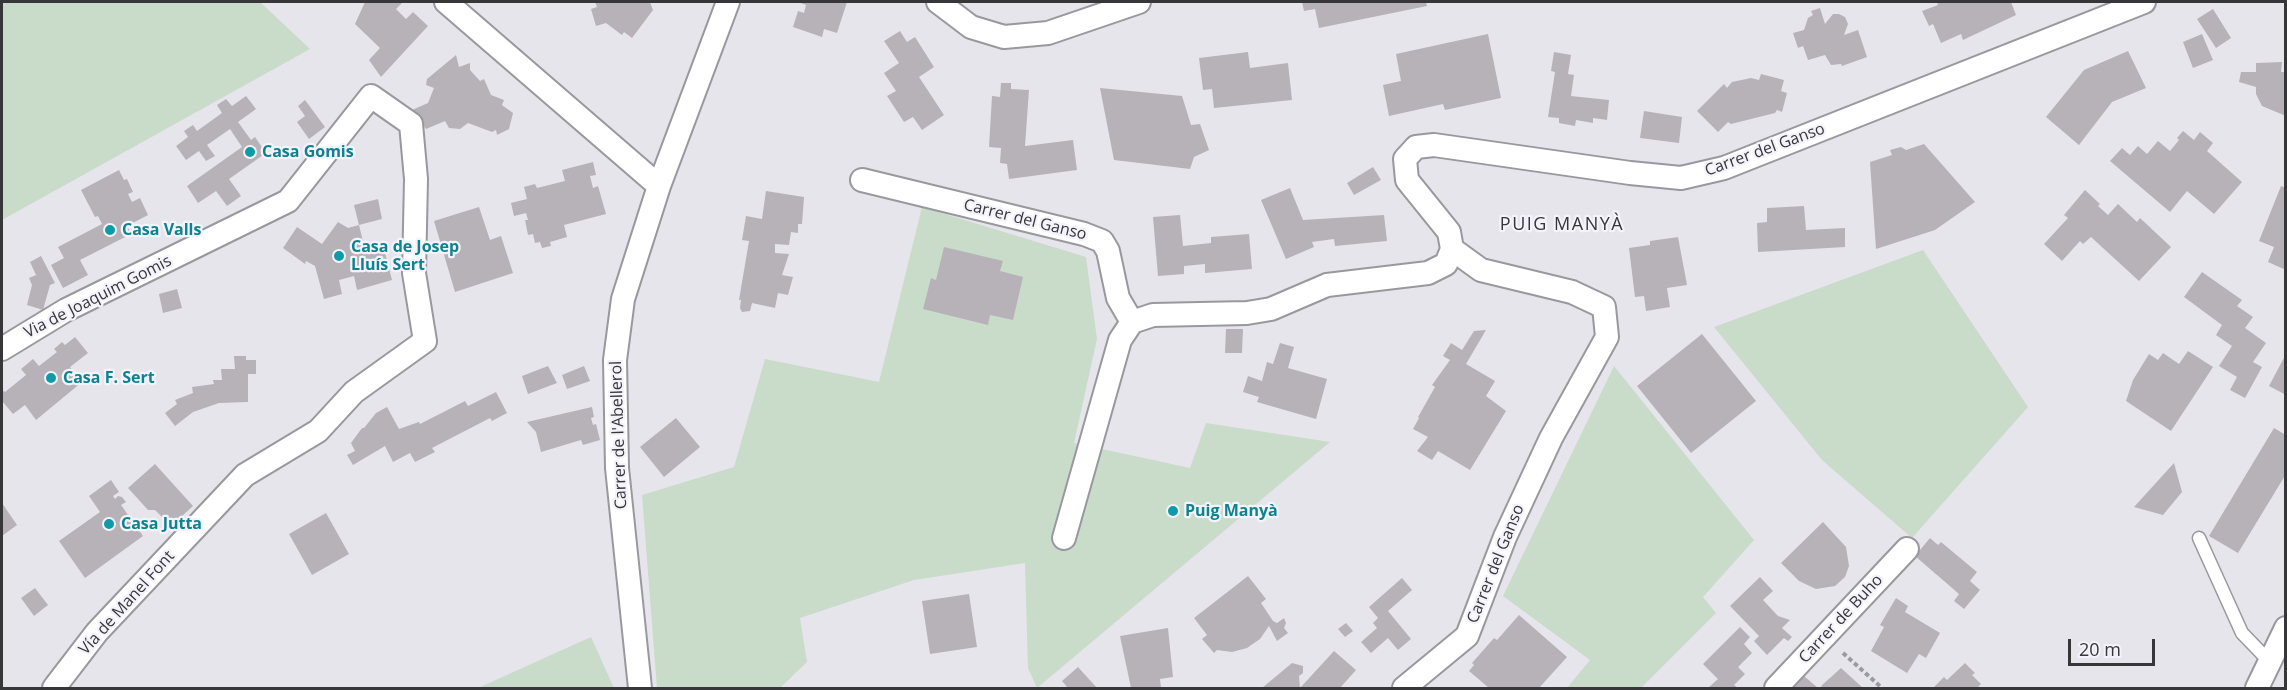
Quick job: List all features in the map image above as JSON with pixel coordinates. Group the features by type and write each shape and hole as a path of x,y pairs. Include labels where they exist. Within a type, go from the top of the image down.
{"street":[{"path":"446,2 659,186"},
{"name":"Carrer de l'Abellerol","path":"640,688 617,468 615,360 623,299 659,186 728,2"},
{"path":"938,2 971,27 1004,37 1048,33 1139,2"},
{"name":"Carrer del Ganso","path":"1404,688 1467,636 1506,537 1551,438 1607,337 1604,307 1572,292 1481,270 1452,249 1449,232 1407,180 1405,159 1416,147 1434,146 1680,178 1725,168 2144,2"},
{"name":"Via de Joaquim Gomis","path":"2,348 66,310 288,201 371,96 411,124 416,179 414,273 425,341"},
{"name":"Carrer del Ganso","path":"862,180 1083,234 1102,241 1108,252 1118,298 1132,322"},
{"path":"1064,538 1120,340 1132,322 1153,315 1247,313 1271,309 1327,285 1428,273 1446,264 1452,249"},
{"name":"Vía de Manel Font","path":"54,688 97,632 245,475 318,431 354,392 425,341"},
{"name":"Carrer de Buho","path":"1776,688 1907,549"},
{"path":"2257,688 2286,628"}],"lane":[{"path":"2199,538 2242,633 2270,662"}],"path":[{"path":"1825,637 1882,688"}],"green space":[{"path":"2,2 260,2 310,49 2,220"},
{"path":"922,207 1086,257 1097,339 1074,443 1190,468 1206,423 1330,442 1037,688 1028,668 1025,563 914,580 800,618 807,662 780,688 657,688 642,495 734,467 765,359 879,382"},
{"path":"1923,250 2028,407 1912,538 1822,460 1714,327"},
{"path":"1614,366 1754,540 1703,597 1716,613 1641,688 1567,688 1590,660 1503,596"},
{"path":"591,637 614,688 478,688"}],"building":[{"path":"365,2 400,2 402,3 396,9 406,19 413,12 428,26 381,77 369,60 380,48 355,24"},
{"path":"595,2 650,2 653,10 632,38 624,32 622,35 606,23 596,26 591,9 597,7"},
{"path":"798,2 847,2 837,33 824,29 822,37 793,27 798,11 804,13 806,5"},
{"path":"1302,2 1426,2 1427,6 1319,28 1315,9 1304,11"},
{"path":"1937,2 2011,2 2016,15 1963,40 1961,34 1941,43 1933,24 1929,26 1922,11 1938,5"},
{"path":"1820,8 1825,24 1833,14 1845,17 1848,24 1844,35 1858,30 1867,57 1842,66 1841,64 1831,65 1825,55 1808,60 1803,46 1798,48 1793,33 1804,30 1808,18 1813,15 1811,11"},
{"path":"2213,9 2231,38 2216,48 2197,19"},
{"path":"900,31 907,42 915,37 934,67 919,77 944,115 922,130 913,117 904,122 887,96 896,91 884,73 899,63 884,41"},
{"path":"1488,34 1501,98 1445,110 1443,104 1389,116 1383,85 1401,81 1396,54"},
{"path":"2202,34 2213,60 2193,68 2183,42"},
{"path":"2128,51 2146,88 2112,102 2079,145 2046,117 2084,70"},
{"path":"1248,52 1250,68 1288,63 1292,100 1214,108 1212,89 1203,90 1199,58"},
{"path":"1554,52 1571,55 1568,74 1574,75 1571,96 1609,100 1607,120 1593,118 1593,123 1576,120 1575,126 1559,123 1559,118 1548,117 1555,72 1551,71"},
{"path":"456,55 459,67 470,63 470,70 480,81 484,79 491,95 504,100 502,105 513,113 509,129 497,135 496,130 492,132 468,123 460,129 449,128 445,121 426,129 412,110 428,103 434,88 426,85 427,79"},
{"path":"2282,62 2281,72 2286,72 2286,116 2262,106 2256,94 2256,87 2239,82 2241,72 2256,72 2256,63"},
{"path":"1761,74 1784,80 1781,91 1787,93 1782,112 1777,110 1775,113 1731,124 1728,122 1718,132 1697,111 1724,84 1727,88 1732,82 1751,78 1759,80"},
{"path":"1001,83 1011,83 1011,89 1029,90 1025,146 1073,140 1077,170 1009,179 1007,164 1000,163 1001,148 989,147 992,96 1000,97"},
{"path":"1100,88 1182,96 1191,125 1200,124 1209,150 1194,157 1190,169 1114,160"},
{"name":"Casa Gomis","path":"246,96 256,109 238,122 251,140 255,137 266,153 229,179 241,196 227,206 216,191 198,203 187,186 242,147 230,129 207,145 215,156 206,161 199,151 186,160 176,146 188,137 184,131 193,125 197,131 222,113 217,105 226,99 232,106"},
{"path":"305,100 325,127 309,139 297,122 305,116 298,106"},
{"path":"1644,111 1682,117 1679,143 1640,138"},
{"path":"2183,131 2194,140 2200,132 2213,143 2207,151 2242,182 2214,214 2187,191 2170,212 2110,161 2122,148 2130,155 2138,146 2147,154 2158,141 2170,151"},
{"path":"1924,144 1975,202 1935,230 1876,249 1870,162 1892,155 1890,150 1901,147 1906,150"},
{"path":"593,162 596,175 590,176 593,188 598,186 606,214 564,225 567,237 550,242 551,246 542,248 540,242 535,243 533,234 528,235 526,213 514,216 511,203 527,199 524,187 535,184 537,188 565,181 562,170"},
{"path":"1373,167 1381,180 1354,195 1347,183"},
{"name":"Casa Valls","path":"119,170 124,180 127,179 133,192 128,194 132,202 140,198 148,215 127,226 131,234 80,260 88,275 63,288 51,265 64,258 58,247 102,224 98,216 95,217 81,190"},
{"path":"2281,186 2286,188 2286,270 2268,262 2274,247 2259,241"},
{"path":"1290,188 1303,220 1384,215 1387,241 1335,246 1334,239 1312,242 1314,247 1286,259 1261,200"},
{"path":"2085,190 2108,215 2118,204 2137,222 2140,218 2171,247 2139,281 2091,237 2083,244 2080,241 2062,261 2044,244 2068,218 2064,215"},
{"path":"766,191 804,197 802,224 798,224 798,233 791,232 789,245 775,244 775,253 789,254 782,275 793,277 788,295 778,293 775,308 752,303 750,311 742,312 741,300 739,300 749,241 742,240 746,216 762,219"},
{"path":"378,199 382,219 359,225 354,205"},
{"path":"1804,206 1806,230 1845,228 1845,247 1758,252 1757,223 1767,222 1767,208"},
{"path":"479,207 490,240 501,236 513,273 455,292 434,221"},
{"path":"1180,215 1183,246 1211,243 1211,237 1249,234 1252,269 1205,273 1205,264 1184,266 1184,274 1158,276 1153,217"},
{"name":"Casa de Josep Lluís Sert","path":"338,222 348,228 359,225 365,250 383,245 392,280 357,290 354,276 339,280 342,294 324,299 315,266 306,261 305,264 283,248 297,227 322,244"},
{"path":"1678,237 1687,285 1667,288 1670,307 1646,311 1644,296 1635,297 1629,248 1650,245 1650,241"},
{"path":"944,247 1003,261 1000,271 1023,277 1013,320 990,315 988,325 923,309 931,278 936,280"},
{"path":"41,256 55,283 50,285 43,310 27,305 32,285 29,278 36,275 30,262"},
{"path":"2202,272 2242,300 2237,306 2253,317 2245,328 2266,343 2253,362 2262,367 2245,398 2230,390 2237,377 2219,366 2232,346 2216,335 2222,325 2184,297"},
{"path":"177,289 182,308 163,313 159,294"},
{"path":"1226,329 1243,329 1242,353 1225,353"},
{"path":"1486,330 1466,364 1495,381 1486,396 1506,411 1470,470 1438,451 1432,460 1417,451 1428,437 1413,429 1435,387 1432,385 1450,360 1443,356 1451,343 1462,350 1474,331"},
{"path":"1702,334 1756,401 1691,453 1637,386"},
{"name":"Casa F. Sert","path":"75,337 88,353 70,367 82,382 36,420 25,405 13,414 2,401 2,390 5,392 26,375 21,369 33,359 39,366 57,352 54,349 62,342 65,345"},
{"path":"1280,343 1294,347 1288,368 1327,379 1316,419 1257,402 1259,397 1243,392 1248,376 1262,381 1267,362 1273,364"},
{"path":"2188,351 2213,367 2171,431 2126,401 2133,380 2149,354 2158,360 2163,353 2179,364"},
{"path":"2286,354 2286,395 2269,386"},
{"path":"234,356 246,356 246,360 256,360 256,374 248,374 248,402 219,403 193,412 175,426 165,413 177,404 175,400 193,393 192,387 214,384 213,380 222,380 221,369 235,369"},
{"path":"548,366 557,383 528,394 522,376"},
{"path":"584,366 590,381 567,389 562,375"},
{"path":"496,392 507,413 492,421 490,418 432,448 435,452 415,462 410,453 393,462 385,446 353,465 347,455 355,451 351,443 362,428 376,413 387,407 399,429 419,422 420,424 465,401 468,406"},
{"path":"592,407 594,417 591,418 593,425 596,424 600,440 583,445 581,440 541,452 536,432 527,422"},
{"path":"676,418 700,447 664,477 640,447"},
{"path":"2274,428 2286,435 2286,474 2238,553 2209,536"},
{"path":"2174,463 2182,492 2163,515 2134,507"},
{"path":"155,464 193,506 171,526 155,510 148,510 128,488"},
{"name":"Casa Jutta","path":"111,480 119,492 113,496 115,499 118,496 122,497 126,502 121,505 143,536 85,578 59,541 100,512 89,496"},
{"path":"2,503 17,525 2,536"},
{"path":"326,513 349,554 312,575 289,534"},
{"path":"1823,522 1846,547 1849,566 1845,577 1835,586 1816,589 1799,581 1781,563"},
{"path":"1930,538 1938,545 1941,542 1977,572 1970,581 1980,590 1964,609 1954,601 1959,594 1915,556"},
{"path":"1248,576 1266,599 1261,603 1273,621 1277,623 1284,618 1286,623 1284,628 1288,633 1277,641 1269,626 1260,639 1247,648 1232,652 1217,650 1214,653 1202,639 1207,635 1194,618"},
{"path":"1760,577 1773,591 1763,600 1778,616 1790,620 1782,628 1792,637 1788,641 1784,638 1767,655 1754,641 1759,636 1730,606"},
{"path":"1402,578 1412,590 1388,611 1411,639 1398,650 1388,638 1371,653 1361,642 1377,628 1373,623 1378,618 1369,607"},
{"path":"35,588 48,605 34,616 21,598"},
{"path":"969,594 977,647 930,654 922,601"},
{"path":"1896,598 1908,606 1905,612 1940,633 1926,658 1919,654 1907,673 1871,651 1884,627 1880,625"},
{"path":"1519,615 1567,657 1539,688 1489,688 1469,671 1474,665 1472,663"},
{"path":"1346,623 1353,631 1345,637 1338,629"},
{"path":"1740,627 1750,637 1744,644 1752,653 1738,667 1745,674 1734,685 1738,688 1708,688 1718,679 1703,664"},
{"path":"1168,628 1173,677 1160,679 1161,688 1131,688 1120,636"},
{"path":"1334,651 1356,670 1340,688 1300,688"},
{"path":"1292,663 1303,666 1303,673 1299,676 1300,688 1262,688"},
{"path":"1965,663 1975,673 1972,675 1981,684 1977,688 1933,688 1944,677 1947,680"},
{"path":"1078,667 1097,688 1068,688 1062,681"},
{"path":"1841,668 1863,688 1823,688 1821,686"},
{"path":"1804,676 1818,688 1793,688"}],"place":[{"name":"Casa Gomis","path":"250,152"},
{"name":"Casa Valls","path":"110,230"},
{"name":"Casa de Josep Lluís Sert","path":"339,256"},
{"name":"Casa F. Sert","path":"51,378"},
{"name":"Puig Manyà","path":"1173,511"},
{"name":"Casa Jutta","path":"109,524"}],"district":[{"name":"PUIG MANYÀ","path":"1562,225"}]}
